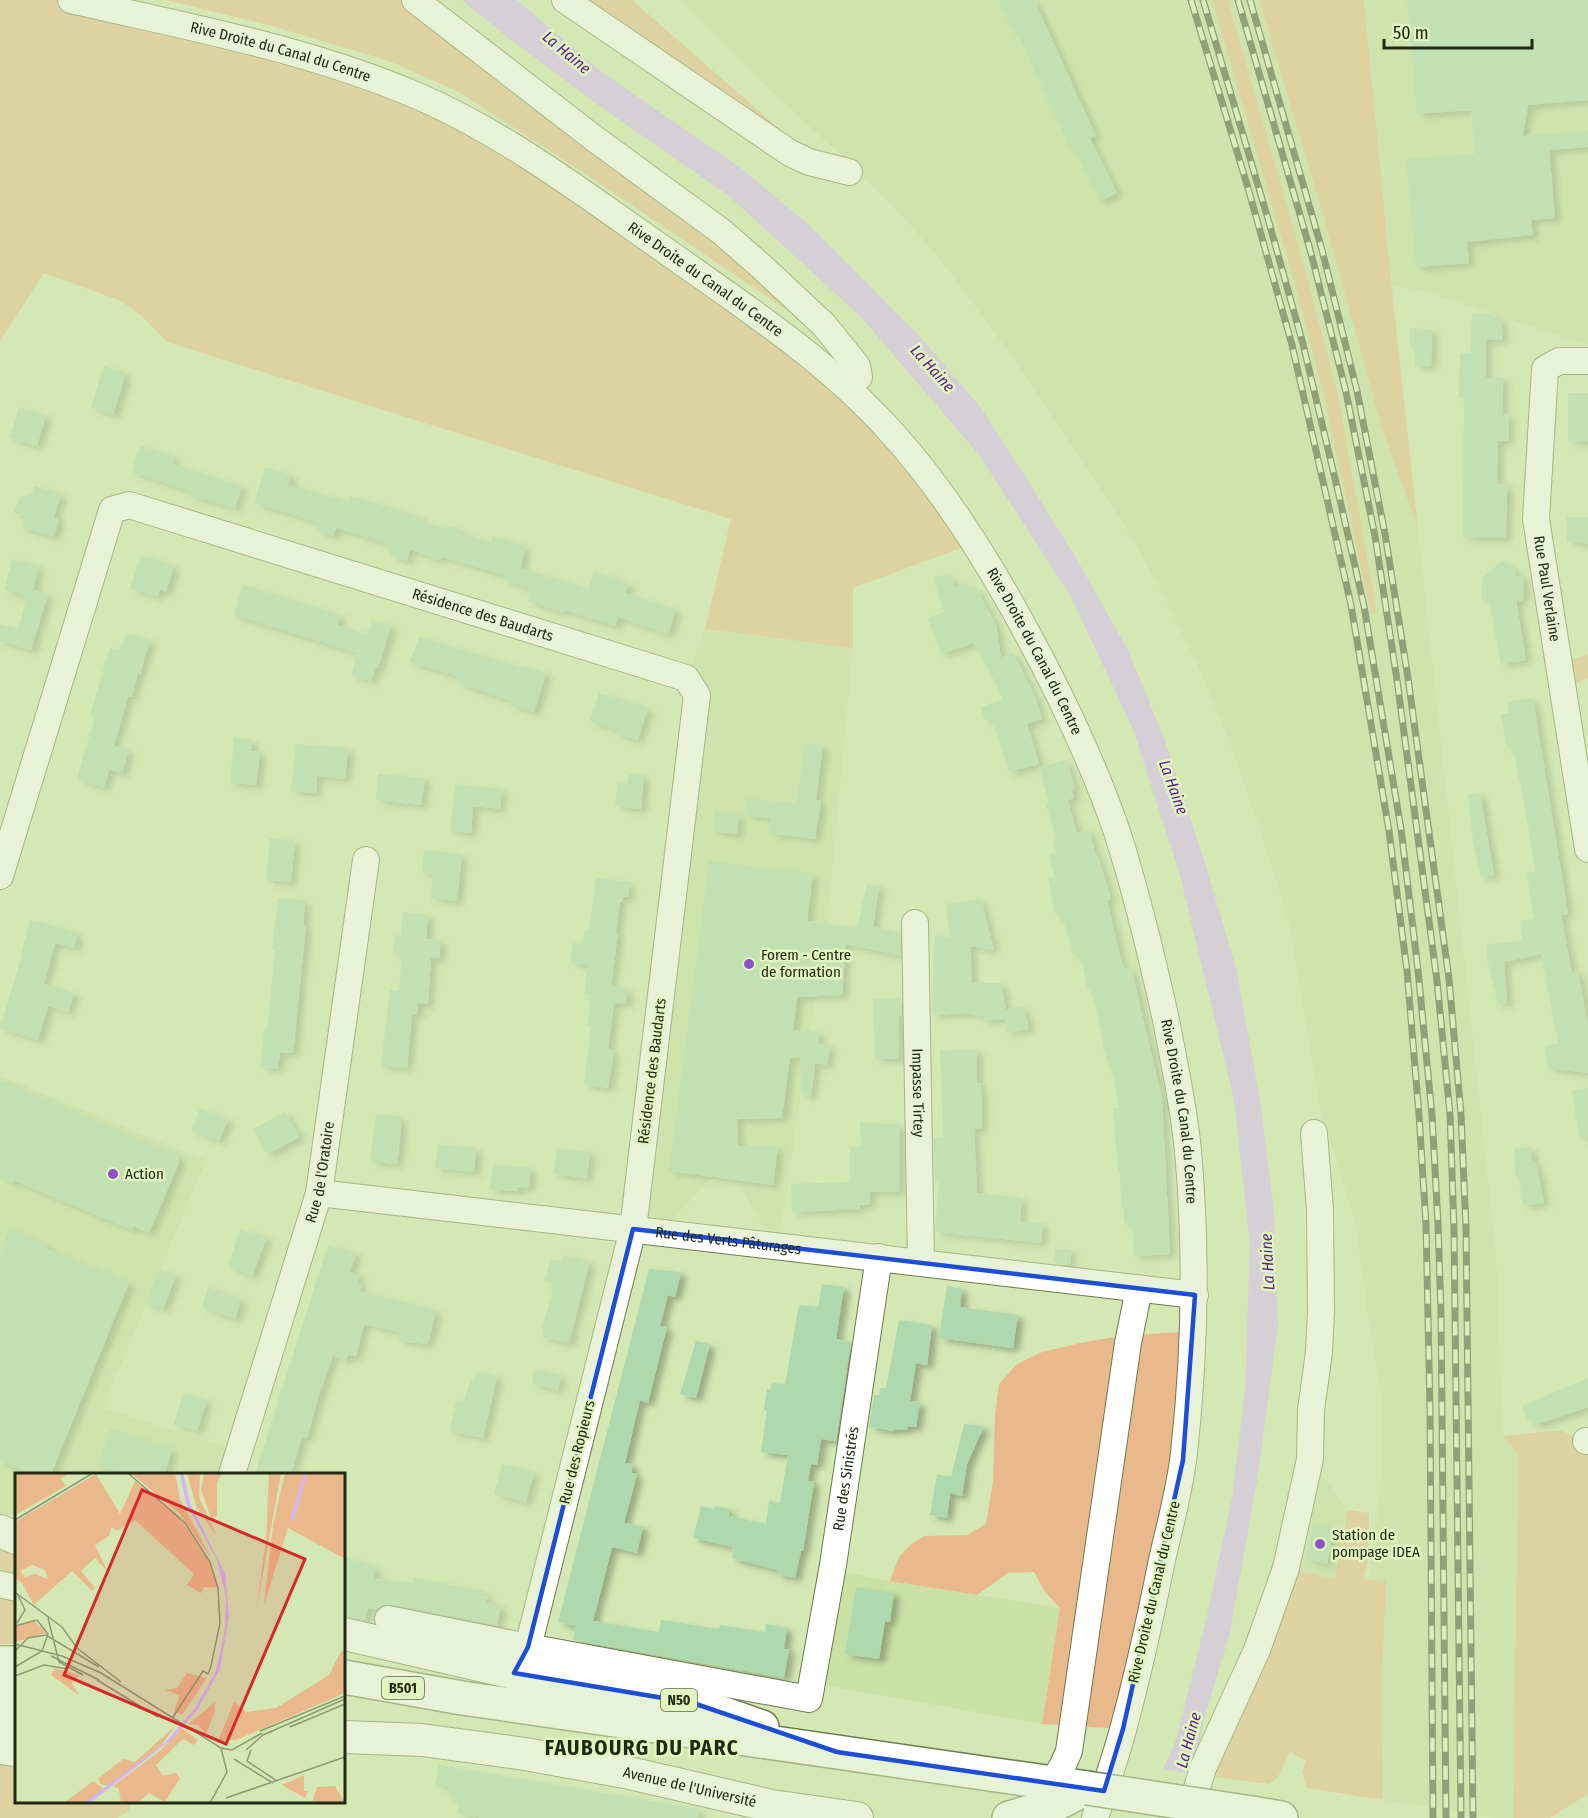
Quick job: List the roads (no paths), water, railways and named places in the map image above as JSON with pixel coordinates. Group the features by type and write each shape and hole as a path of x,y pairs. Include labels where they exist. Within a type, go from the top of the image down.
{"highway":[{"name":"N50","path":"521,1660 693,1703 837,1752 1052,1783 1091,1803 1267,1816"},
{"name":"B501","path":"345,1677 462,1698 837,1752"},
{"name":"B501","path":"345,1695 462,1698"},
{"path":"1009,1818 1054,1805 1091,1803"}],"main road":[{"path":"0,1531 15,1538"},
{"name":"N50","path":"365,1630 521,1660"},
{"name":"Avenue de l'Université","path":"345,1737 422,1740 525,1754 626,1772 781,1812 856,1818"}],"street":[{"name":"Rive Droite du Canal du Centre","path":"71,0 252,42 314,58 366,75 425,99 518,150 787,338 848,389 890,430 922,468 948,504 1036,648 1070,717 1098,783 1116,829 1136,896 1154,966 1180,1098 1188,1143 1192,1207 1194,1331 1183,1460 1123,1729 1091,1803"},
{"path":"415,0 595,139 722,232 824,326 857,366 859,377"},
{"path":"565,0 790,153 809,162 849,172"},
{"name":"Rue Paul Verlaine","path":"1588,361 1559,361 1545,369 1536,519 1588,849"},
{"name":"Résidence des Baudarts","path":"0,876 112,510 129,505 686,678 698,695 633,1229"},
{"name":"Rue de l'Oratoire","path":"232,1473 320,1193 366,860"},
{"name":"Impasse Tirtey","path":"915,923 921,1262"},
{"path":"1188,1818 1203,1768 1257,1650 1286,1568 1310,1460 1311,1410 1319,1352 1321,1311 1320,1210 1314,1133"},
{"name":"Rue des Verts Pâturages","path":"320,1193 1195,1295"},
{"name":"Rue des Ropieurs","path":"521,1660 633,1229"},
{"name":"Rue des Sinistrés","path":"521,1660 809,1699 833,1565 879,1257"},
{"path":"1052,1783 1069,1751 1125,1362 1139,1289"},
{"path":"0,1584 15,1588"}],"water":[{"name":"La Haine","path":"462,0 517,0 599,70 742,169 809,225 924,341 981,408 1076,558 1129,652 1165,741 1236,968 1260,1100 1274,1210 1278,1326 1257,1481 1230,1632 1205,1716 1194,1765 1176,1818 1140,1818 1175,1743 1205,1625 1232,1498 1245,1390 1250,1244 1234,1100 1180,875 1133,729 1070,595 979,455 861,317 729,196 601,107"}],"railway":[{"path":"1191,0 1248,188 1292,345 1351,605 1389,831 1407,971 1426,1224 1430,1408 1433,1818"},
{"path":"1203,0 1303,344 1364,606 1401,829 1432,1115 1438,1223 1446,1818"},
{"path":"1238,0 1311,253 1346,392 1375,536 1397,680 1437,981 1450,1114 1454,1230 1461,1818"},
{"path":"1250,0 1322,250 1357,391 1385,534 1408,678 1449,979 1461,1114 1466,1229 1473,1818"}],"place":[{"name":"Forem - Centre de formation","path":"749,964"},
{"name":"Action","path":"113,1174"},
{"name":"Station de pompage IDEA","path":"1320,1544"}],"district":[{"name":"FAUBOURG DU PARC","path":"642,1748"}]}
